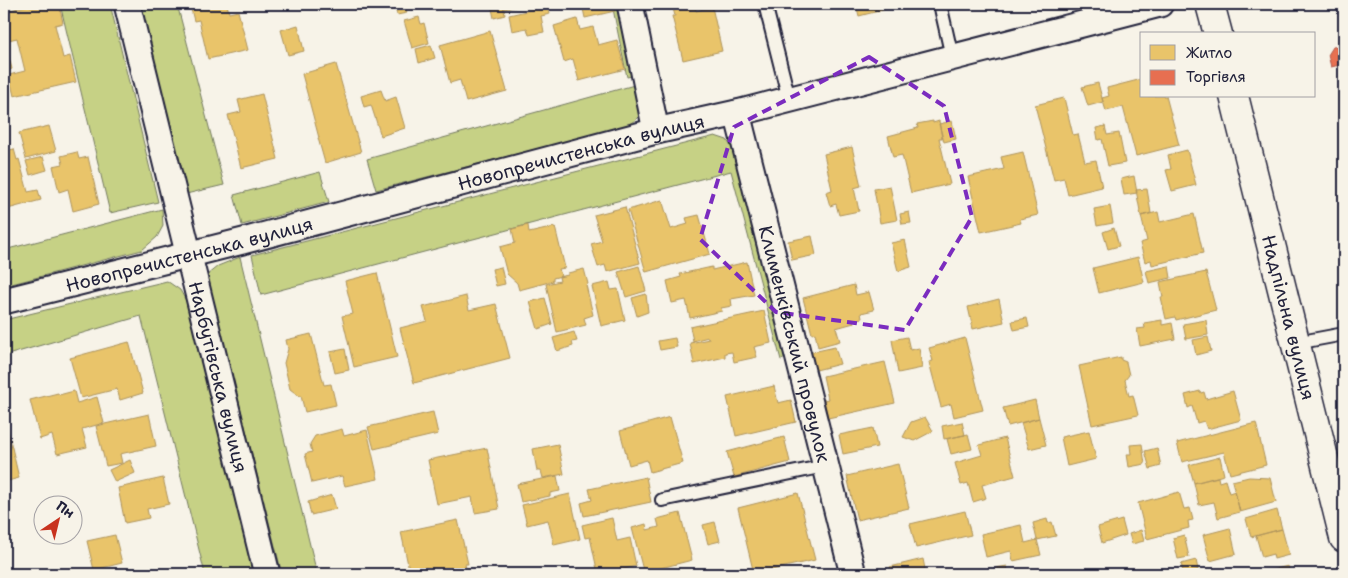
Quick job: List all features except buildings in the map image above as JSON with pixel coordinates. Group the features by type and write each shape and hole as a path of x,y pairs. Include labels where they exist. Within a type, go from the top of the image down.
{"main road":[{"path":"1210,4 1217,32"},
{"name":"Надпільна вулиця","path":"1235,98 1344,538"}],"street":[{"name":"Нарбутівська вулиця","path":"127,4 267,574"},
{"path":"630,4 656,131"},
{"name":"Новопречистенська вулиця","path":"4,301 252,238 656,131 737,113 1160,4"},
{"name":"Клименківський провулок","path":"737,113 853,574"}],"lane":[{"path":"765,4 789,99"},
{"path":"940,4 952,57"},
{"path":"1296,343 1344,334"},
{"path":"662,500 825,466"}],"highlighted area":[{"path":"869,57 944,106 972,217 905,330 776,312 700,239 734,127"}],"green space":[{"path":"60,4 110,4 158,202 110,213"},
{"path":"137,4 177,4 224,185 186,194"},
{"path":"612,4 621,4 636,75 627,77"},
{"path":"638,84 641,113 637,119 626,126 376,190 367,159"},
{"path":"715,136 727,140 740,169 786,358 781,360 731,171 261,295 252,255"},
{"path":"320,172 329,202 242,225 234,195"},
{"path":"162,209 163,226 157,237 142,250 4,286 4,250"},
{"path":"240,257 317,574 282,574 207,275 218,266"},
{"path":"167,281 180,290 190,308 255,574 205,574 141,316 4,356 4,320"}]}
